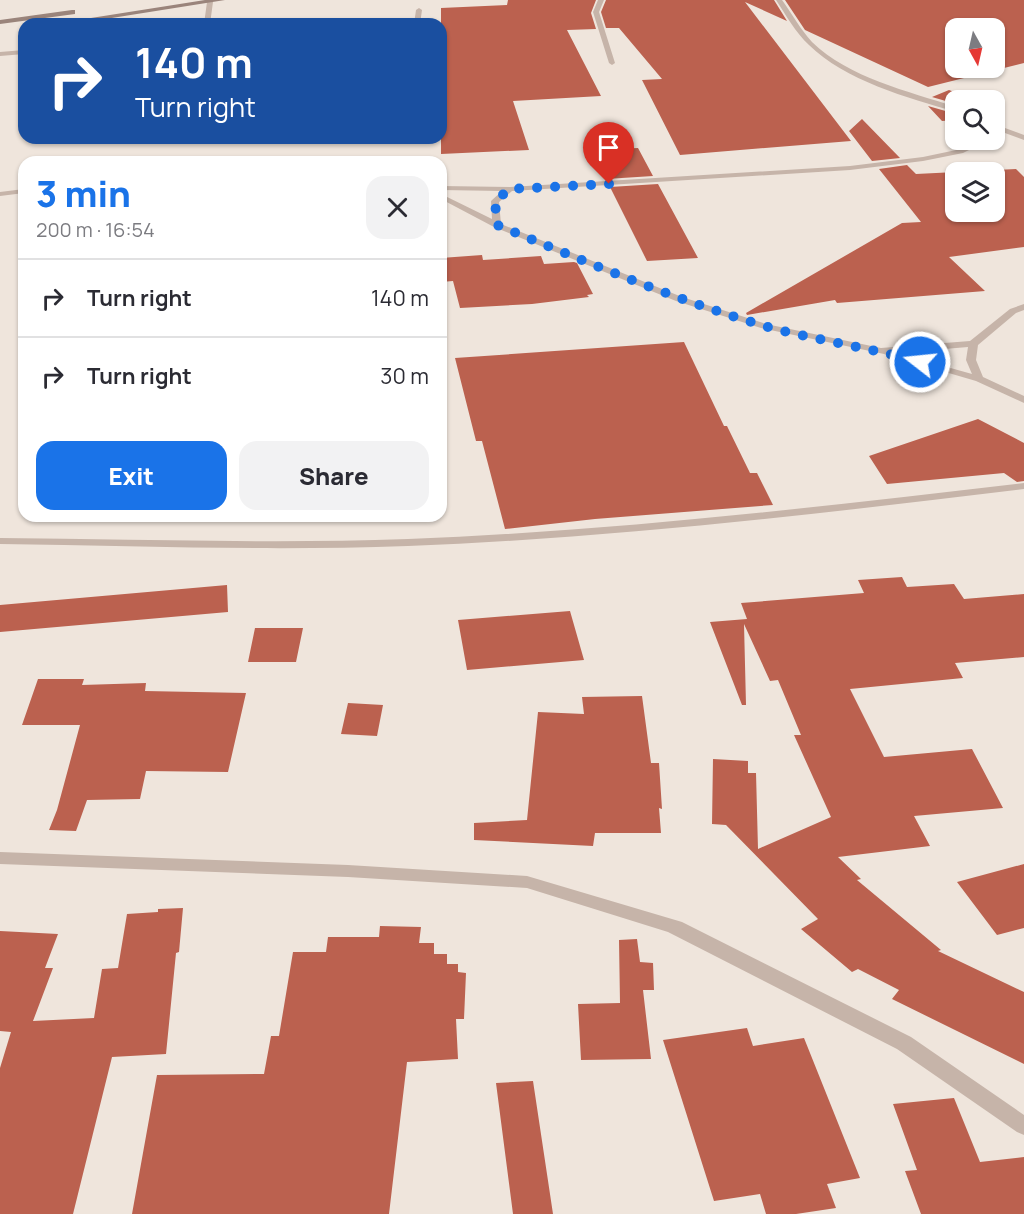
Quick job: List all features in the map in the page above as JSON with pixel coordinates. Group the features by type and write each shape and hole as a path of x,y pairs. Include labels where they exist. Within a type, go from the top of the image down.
{"street":[{"path":"39,18 155,0"},
{"path":"99,18 221,0"},
{"path":"0,24 18,21"},
{"path":"0,858 348,871 527,882 675,927 904,1043 1024,1126"}],"lane":[{"path":"601,0 596,12 612,63"},
{"path":"779,0 810,43 836,62 868,78 945,106"},
{"path":"208,18 210,2"},
{"path":"417,18 418,10"},
{"path":"0,54 18,52"},
{"path":"1005,130 1024,138"},
{"path":"447,188 510,189 850,168 923,159 965,150"},
{"path":"497,225 495,201 510,189"},
{"path":"0,194 18,192"},
{"path":"447,199 497,225 700,305 764,326 881,351 979,379 1024,400"},
{"path":"881,351 973,344 1013,311 1024,307"},
{"path":"973,344 971,360 979,379"},
{"path":"0,541 319,545 512,538 800,513 1024,486"}],"building":[{"path":"508,0 596,0 591,13 596,29 567,30 601,96 513,101 529,150 441,154 441,144 447,144 447,18 441,18 441,8 507,5"},
{"path":"606,0 774,0 787,21 745,2 851,141 680,155 642,80 662,79 619,28 606,28 601,12"},
{"path":"785,0 1024,0 1024,63 1005,68 1005,18 945,18 945,78 964,78 928,87 805,30"},
{"path":"945,92 945,101 932,97"},
{"path":"928,106 945,111 945,121 942,121"},
{"path":"862,119 900,158 872,161 849,131"},
{"path":"638,148 653,176 606,179 592,150"},
{"path":"907,165 916,174 945,173 945,222 1005,222 1005,170 1016,169 1024,177 1024,247 949,257 985,291 837,303 835,300 747,315 746,313 902,223 921,222 879,169"},
{"path":"658,184 698,258 647,261 610,187"},
{"path":"482,255 483,260 541,256 544,264 574,262 577,263 593,294 587,295 589,297 532,304 460,308 453,281 447,282 447,258"},
{"path":"684,342 724,426 727,426 750,473 757,473 773,505 595,519 505,529 482,441 476,441 455,358"},
{"path":"978,419 1024,443 1024,481 1017,482 1004,473 887,484 869,456"},
{"path":"902,577 907,587 954,584 964,599 1024,594 1024,657 955,663 963,678 850,689 884,757 972,749 1003,808 914,816 930,846 838,857 861,879 857,880 941,950 938,951 1024,992 1024,1064 892,999 899,990 858,969 852,972 801,929 818,919 726,825 712,824 713,759 748,761 748,773 756,773 758,849 831,817 794,735 801,735 778,680 770,681 744,624 746,705 742,705 710,622 747,619 741,603 864,593 858,580"},
{"path":"227,585 228,612 0,632 0,605"},
{"path":"570,611 584,660 467,670 458,620"},
{"path":"255,628 303,628 296,662 248,662"},
{"path":"38,679 84,679 82,685 146,683 145,691 246,693 228,772 146,771 140,799 87,800 76,831 49,830 57,810 80,725 22,725"},
{"path":"642,696 651,763 659,763 661,833 595,833 593,846 474,840 474,823 527,820 538,712 584,714 582,697"},
{"path":"348,703 383,705 377,736 341,734"},
{"path":"1024,864 1024,928 997,935 957,882"},
{"path":"183,908 166,1054 112,1057 73,1214 0,1214 0,1068 11,1032 0,1031 0,931 58,934 45,968 53,968 33,1021 94,1018 102,969 118,968 127,914"},
{"path":"380,926 421,927 419,943 434,943 434,954 447,954 447,964 458,964 458,972 466,973 464,1019 456,1019 458,1059 407,1062 389,1214 132,1214 157,1075 264,1074 271,1036 279,1036 293,952 326,952 328,937 379,937"},
{"path":"637,939 640,962 653,963 654,990 643,990 651,1059 581,1060 578,1004 620,1003 619,940"},
{"path":"747,1028 753,1046 804,1038 860,1178 827,1184 836,1208 796,1214 766,1214 760,1194 714,1201 663,1040"},
{"path":"533,1081 553,1214 513,1214 496,1083"},
{"path":"954,1098 980,1162 1024,1157 1024,1214 921,1214 905,1171 917,1170 893,1104"}],"route":[{"path":"609,184 510,189 495,201 497,225 679,298 764,326 881,351 920,362"}]}
